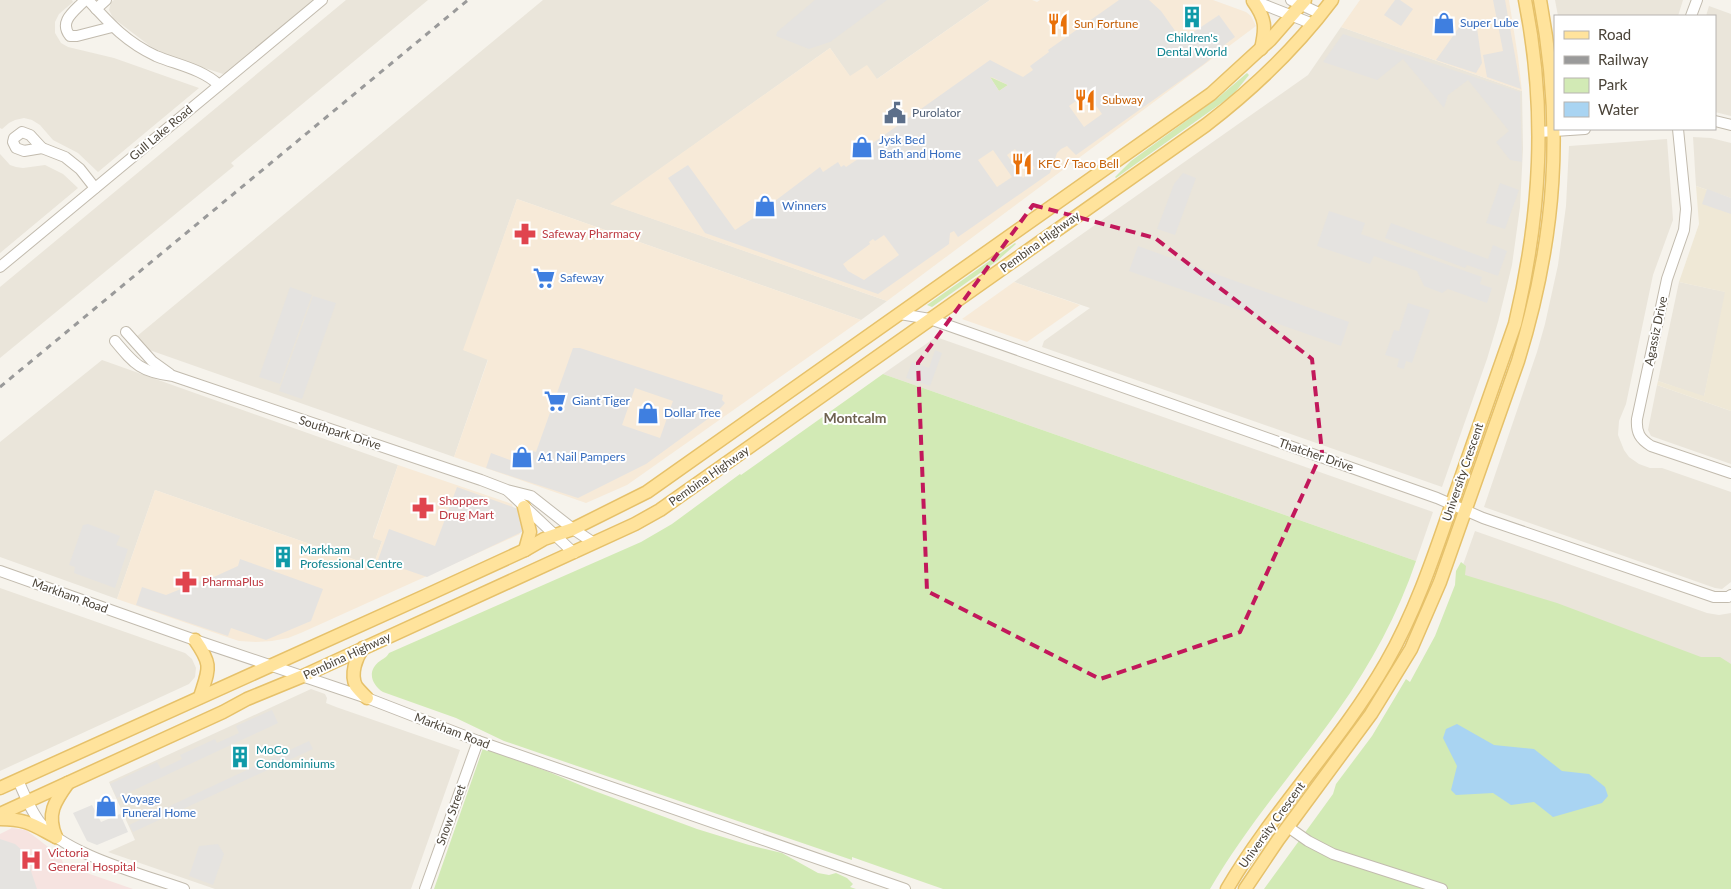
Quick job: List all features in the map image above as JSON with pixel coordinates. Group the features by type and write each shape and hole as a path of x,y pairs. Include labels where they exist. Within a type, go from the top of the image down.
{"main road":[{"path":"1252,0 1262,13 1264,19 1265,29 1261,49"},
{"name":"Pembina Highway","path":"0,814 215,716 247,699 303,676 594,543 660,510 1214,119 1270,72 1332,0"},
{"name":"University Crescent","path":"1227,889 1257,843 1348,721 1385,665 1402,632 1421,591 1515,324 1525,280 1537,197 1539,132 1536,68 1525,0"},
{"name":"University Crescent","path":"1540,0 1548,52 1554,120"},
{"name":"Pembina Highway","path":"0,788 544,540 573,529 647,492 1211,94 1261,49 1292,16 1299,2"},
{"name":"University Crescent","path":"1245,889 1260,865 1371,714 1398,672 1430,607 1466,511 1518,361 1536,299 1542,272 1551,208 1555,131"},
{"path":"524,508 530,532 525,550"},
{"path":"195,640 206,656 208,668 200,697"},
{"path":"363,648 356,658 354,677 356,686 367,698"},
{"path":"56,837 51,827 52,811 56,800 68,783"},
{"path":"0,820 17,819 28,822 56,837"}],"street":[{"path":"112,28 70,36 65,24 68,18 86,0 112,28 150,52 210,76 219,85"},
{"path":"96,9 106,0"},
{"name":"Gull Lake Road","path":"0,267 322,0"},
{"path":"1252,0 1292,16 1317,19"},
{"path":"1691,15 1697,0"},
{"path":"1299,2 1317,19"},
{"path":"1716,121 1731,125"},
{"path":"1539,132 1570,130"},
{"name":"Agassiz Drive","path":"1678,130 1686,209 1685,223 1667,279 1636,427 1638,435 1644,442 1652,446 1731,473"},
{"path":"42,148 65,157 80,169 96,188"},
{"name":"Thatcher Drive","path":"900,314 930,319 1428,494 1492,522 1714,597 1728,597 1731,595"},
{"name":"Southpark Drive","path":"126,332 152,361 173,376"},
{"name":"Southpark Drive","path":"116,341 135,364 156,374 173,376 507,490 531,496 594,543"},
{"name":"Southpark Drive","path":"507,490 524,508 574,552"},
{"name":"Markham Road","path":"0,570 195,640 367,698 478,741 905,889"},
{"name":"Snow Street","path":"425,889 478,741"},
{"path":"18,780 39,822 56,837 84,854 184,889"},
{"path":"1288,827 1308,841 1333,854 1442,889"}],"highlighted area":[{"path":"1033,205 1155,238 1312,359 1322,452 1240,632 1100,679 927,591 918,363"}],"shaded area":[{"path":"0,0 72,0 73,2 59,14 55,22 55,33 61,43 68,47 114,58 199,88 98,172 78,153 53,140 40,125 32,120 24,118 15,120 2,129 0,128"},
{"path":"114,0 315,0 228,72 223,74 174,58 150,46 113,18 109,10 111,2"},
{"path":"346,0 428,0 231,163 234,166 0,358 0,287"},
{"path":"543,0 990,0 877,79 850,77 830,48 611,204 887,301 861,320 517,199 464,350 488,359 454,457 138,346 136,337"},
{"path":"815,0 887,0 830,42 809,49 776,36 777,32"},
{"path":"990,0 1032,0 1037,2 1040,0 1213,0 1246,12 1251,16 1256,26 887,301 610,204 830,48 850,76 867,65 877,79"},
{"path":"1119,0 1149,0 1161,11 1183,42 1188,44 1193,40 1189,35 1219,15 1235,37 1204,64 1076,155 1067,146 1061,149 1057,153 1050,173 958,237 954,231 950,233 949,244 878,294 705,233 668,178 688,165 735,230 772,206 771,204 820,167 823,172 838,162 841,167 844,165 846,167 858,159 856,155 990,60 1023,77 1033,70 1030,66 1049,52 1048,50","holes":["990,77 1008,85 999,91","1087,93 1102,114 1084,127 1069,106","1015,149 1022,159 1026,156 1035,168 1023,178 1007,155","993,150 1012,177 997,187 978,160","884,235 899,255 864,280 848,271 843,264 870,244 869,242 873,239 875,241"]},
{"path":"1360,0 1509,0 1522,91 1341,27"},
{"path":"1395,0 1400,0 1413,9 1401,26 1384,15"},
{"path":"1493,0 1505,0 1521,89 1487,77 1483,55 1503,51"},
{"path":"1555,0 1683,0 1678,15 1558,15"},
{"path":"1709,6 1731,14 1731,116 1716,112 1716,15 1706,15"},
{"path":"1465,19 1477,28 1482,63 1476,73 1436,60"},
{"path":"1341,27 1522,91 1523,149 1520,207 1512,265 1487,359 1442,487 1042,347 1044,341 1090,308 1014,282 1308,75"},
{"path":"1343,34 1520,92 1522,162 1510,160 1496,142 1509,131 1468,80 1448,95 1444,108 1403,59 1377,80 1323,62"},
{"path":"1693,137 1711,138 1731,143 1731,198 1696,186"},
{"path":"1667,139 1673,220 1653,275 1626,404 1619,421 1618,435 1629,457 1639,464 1650,468 1662,468 1731,492 1731,582 1722,589 1484,507 1545,324 1558,265 1566,206 1569,146"},
{"path":"0,154 10,165 16,167 45,165 63,174 78,188 0,253"},
{"path":"1183,173 1196,178 1175,235 1157,229 1174,184"},
{"path":"1500,183 1519,190 1505,229 1486,223"},
{"path":"1696,186 1731,198 1731,411 1657,385 1658,381 1704,396 1725,292 1679,282 1699,224"},
{"path":"1707,189 1731,198 1731,214 1702,204"},
{"path":"517,199 861,320 627,485 586,503 454,457 488,360 463,350"},
{"path":"1329,211 1365,223 1361,234 1482,277 1480,284 1492,288 1487,303 1448,289 1442,293 1424,286 1417,271 1374,256 1370,264 1317,246"},
{"path":"1391,223 1488,259 1493,245 1507,251 1498,276 1467,265 1465,268 1385,238"},
{"path":"1138,246 1349,322 1341,346 1129,271"},
{"path":"1014,282 1080,305 1027,342 962,319"},
{"path":"1679,282 1726,292 1704,397 1658,381"},
{"path":"290,287 312,295 280,384 259,377"},
{"path":"313,296 336,303 302,399 279,391"},
{"path":"1408,303 1430,310 1412,363 1406,361 1404,369 1397,367 1399,359 1385,355 1394,330 1399,331"},
{"path":"936,337 1433,512 1416,561 883,374"},
{"path":"573,348 580,348 723,395 722,400 725,403 716,413 646,464 578,498 486,468 491,453 524,465 529,450 536,452","holes":["635,388 673,401 660,438 622,425"]},
{"path":"935,350 942,353 930,386 906,378 912,362 929,368"},
{"path":"102,360 398,465 373,537 382,541 373,566 155,490 117,599 0,557 0,442"},
{"path":"1657,385 1731,411 1731,464 1651,436 1648,430"},
{"path":"398,465 512,504 520,534 303,632 288,638 272,641 239,641 117,599 155,490 373,566 382,541 373,538"},
{"path":"457,487 521,510 526,530 427,577 378,560 389,529 435,546"},
{"path":"88,524 120,536 116,545 128,549 115,588 74,573 75,567 69,565 83,525"},
{"path":"1475,531 1707,613 1719,615 1731,613 1731,672 1459,576"},
{"path":"240,559 323,589 311,621 266,640 231,628 228,636 136,605 142,587 166,595 203,580 205,581 238,566"},
{"path":"0,588 185,653 192,659 196,668 195,677 189,684 0,771"},
{"path":"311,689 325,694 327,698 326,703 460,750 411,889 215,889 108,852 135,840 109,782"},
{"path":"272,710 278,723 117,798 110,784 157,762 161,769 182,759 180,755 215,739 217,743 239,733 236,726"},
{"path":"309,741 313,749 133,832 129,825"},
{"path":"92,805 101,822 120,814 128,832 97,845 87,841 73,813"},
{"name":"Victoria General Hospital","path":"12,828 26,830 60,856 64,865 133,889 0,889 0,834"},
{"path":"0,839 15,844 25,853 37,889 0,889"},
{"path":"218,844 224,854 213,885 189,876 199,846"}],"green space":[{"path":"1247,73 1249,75 1230,97 1115,177 1131,161 1219,97"},
{"path":"990,77 1008,85 999,91"},
{"path":"1015,243 997,261 932,307 927,305"},
{"path":"883,374 1416,561 1401,600 1383,638 1351,692 1240,842 1210,889 943,889 852,857 852,860 504,741 456,718 383,692 376,686 372,678 373,669 389,653 641,542 672,524"},
{"path":"1461,562 1466,566 1465,575 1557,603 1701,657 1720,657 1731,664 1731,889 1264,889 1333,794 1336,784 1372,736 1406,679 1410,682 1435,636 1455,585 1456,571"},
{"path":"483,748 697,829 782,853 818,873 829,875 836,873 847,878 853,884 850,887 856,889 434,889"}],"water":[{"path":"1457,724 1494,745 1534,749 1562,771 1589,774 1605,787 1608,796 1602,803 1553,817 1534,802 1511,805 1493,793 1456,795 1451,790 1457,766 1443,738 1446,729"}],"railway":[{"path":"0,387 468,0"}],"place":[{"name":"Children's Dental World","path":"1192,17"},
{"name":"Super Lube","path":"1444,23"},
{"name":"Sun Fortune","path":"1058,24"},
{"name":"Subway","path":"1085,100"},
{"name":"Purolator","path":"895,113"},
{"name":"Jysk Bed Bath and Home","path":"862,147"},
{"name":"KFC / Taco Bell","path":"1022,164"},
{"name":"Winners","path":"765,206"},
{"name":"Safeway Pharmacy","path":"525,234"},
{"name":"Safeway","path":"544,278"},
{"name":"Giant Tiger","path":"555,401"},
{"name":"Dollar Tree","path":"648,413"},
{"name":"A1 Nail Pampers","path":"522,457"},
{"name":"Shoppers Drug Mart","path":"423,508"},
{"name":"Markham Professional Centre","path":"283,557"},
{"name":"PharmaPlus","path":"186,582"},
{"name":"MoCo Condominiums","path":"240,757"},
{"name":"Voyage Funeral Home","path":"106,806"},
{"name":"Victoria General Hospital","path":"31,860"}],"district":[{"name":"Montcalm","path":"855,418"}]}
